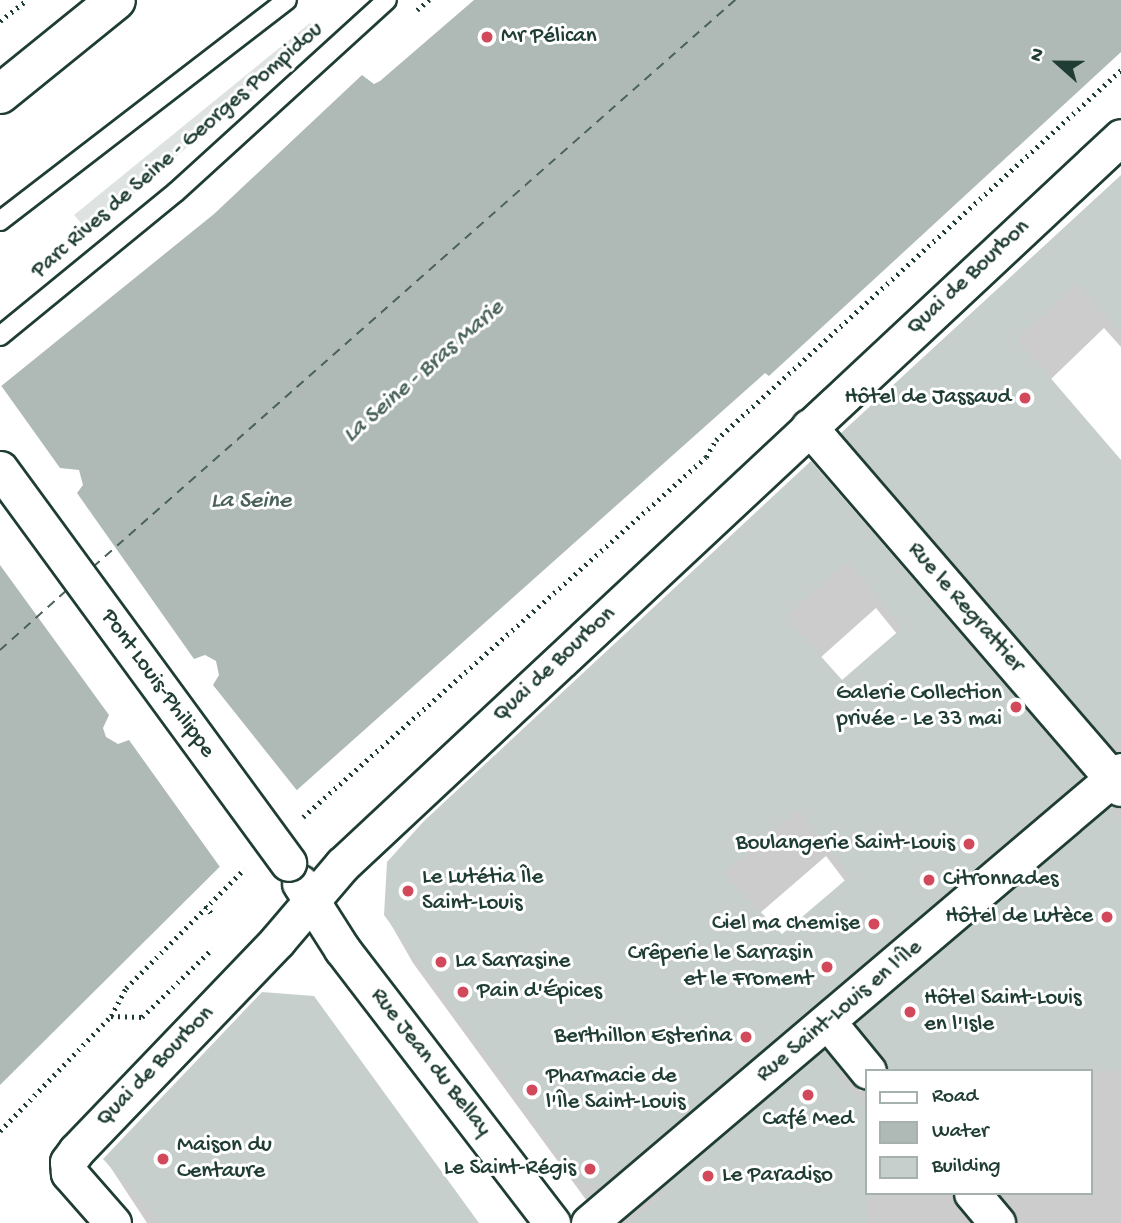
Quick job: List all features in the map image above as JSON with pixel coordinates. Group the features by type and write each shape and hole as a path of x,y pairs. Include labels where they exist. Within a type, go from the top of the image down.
{"main road":[{"path":"0,93 116,0"}],"street":[{"name":"Quai de Bourbon","path":"113,1223 72,1177 71,1156 312,900 342,864 1121,137"},
{"name":"Rue le Regrattier","path":"809,427 1118,779"},
{"name":"Pont Louis-Philippe","path":"0,469 288,863 312,900"},
{"name":"Rue Saint-Louis en l'Île","path":"589,1223 1118,779"},
{"name":"Rue Jean du Bellay","path":"312,900 342,949 552,1223"},
{"path":"828,1022 866,1069"},
{"path":"974,1195 997,1223"}],"lane":[{"name":"Parc Rives de Seine - Georges Pompidou","path":"0,220 288,0"},
{"name":"Parc Rives de Seine - Georges Pompidou","path":"0,336 176,192 387,0"}],"path":[{"path":"0,21 27,0"},
{"path":"294,825 706,457 716,440 1121,70"},
{"path":"0,1131 111,1016 126,988 246,867"},
{"path":"205,906 214,915"},
{"path":"111,1016 142,1017 209,949"}],"shaded area":[{"path":"310,23 319,33 89,232 74,215"}],"water":[{"name":"La Seine","path":"474,0 1121,0 1121,52 769,376 765,373 297,790 0,1085 0,387 214,214 362,75 374,84 380,81"}],"pier":[{"path":"0,384 60,468 79,470 83,485 77,493 194,659 205,655 216,661 219,675 213,685 299,793 220,867 129,740 118,744 106,737 103,728 109,715 0,565"}],"building":[{"path":"1121,175 1121,335 1077,283 1017,339 1121,460 1121,738 1112,747 841,433"},
{"path":"811,461 1084,776 603,1185 579,1183 384,915 387,862 424,821","holes":["847,561 902,628 842,680 786,617","797,810 850,876 782,934 723,873"]},
{"path":"1109,807 1121,821 1121,1071 887,1069 884,1058 855,1023"},
{"path":"262,992 314,996 479,1223 161,1223 103,1159"},
{"path":"824,1049 842,1071 835,1071 866,1107 867,1223 631,1223 668,1190 660,1189"}],"ferry route":[{"path":"93,567 735,0"},
{"path":"0,650 68,589"}],"place":[{"name":"Mr Pélican","path":"487,37"},
{"name":"Hôtel de Jassaud","path":"1025,398"},
{"name":"Galerie Collection privée - Le 33 mai","path":"1016,707"},
{"name":"Boulangerie Saint-Louis","path":"969,844"},
{"name":"Citronnades","path":"929,880"},
{"name":"Le Lutétia Île Saint-Louis","path":"408,891"},
{"name":"Hôtel de Lutèce","path":"1107,917"},
{"name":"Ciel ma chemise","path":"874,924"},
{"name":"La Sarrasine","path":"441,962"},
{"name":"Crêperie le Sarrasin et le Froment","path":"827,967"},
{"name":"Pain d'Épices","path":"463,992"},
{"name":"Hôtel Saint-Louis en l'Isle","path":"910,1012"},
{"name":"Berthillon Esterina","path":"746,1037"},
{"name":"Pharmacie de l'Île Saint-Louis","path":"532,1090"},
{"name":"Café Med","path":"808,1095"},
{"name":"Maison du Centaure","path":"163,1159"},
{"name":"Le Saint-Régis","path":"590,1169"},
{"name":"Le Paradiso","path":"708,1176"}],"water label":[{"name":"La Seine - Bras Marie","path":"424,372"}]}
